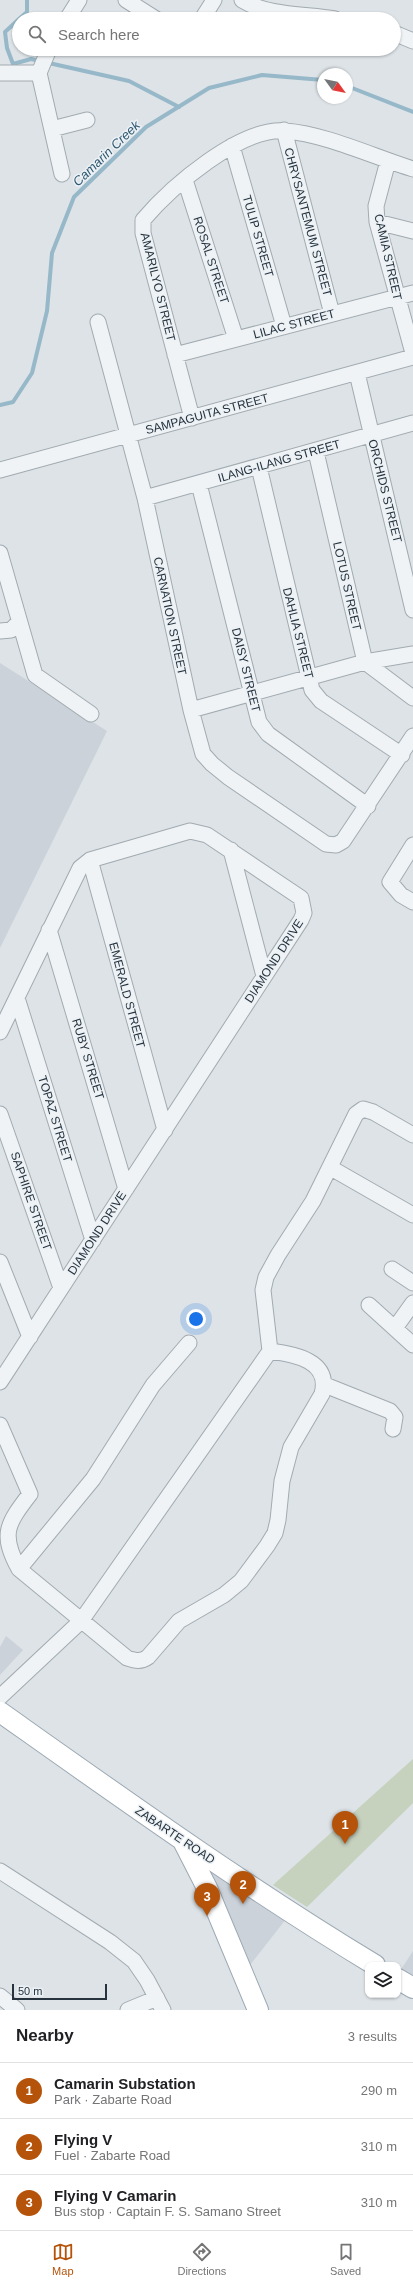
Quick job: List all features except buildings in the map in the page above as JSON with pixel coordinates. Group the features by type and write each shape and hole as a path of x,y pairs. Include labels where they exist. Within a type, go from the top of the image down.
{"main road":[{"name":"ZABARTE ROAD","path":"0,1712 184,1843 308,1925 370,1962"},
{"path":"184,1843 208,1888 258,2010"},
{"path":"401,1981 413,1988"}],"street":[{"path":"71,12 79,0"},
{"path":"126,0 145,12"},
{"path":"206,12 214,0"},
{"path":"242,0 263,9 276,12"},
{"path":"285,12 304,7 317,12"},
{"path":"401,36 413,41"},
{"path":"46,56 39,73 62,174"},
{"path":"0,73 39,73"},
{"path":"52,129 87,120"},
{"name":"AMARILYO STREET","path":"192,418 143,233 143,220 153,208 213,158 232,146 269,132 284,130 300,132 413,169"},
{"name":"CHRYSANTEMUM STREET","path":"284,130 332,314"},
{"name":"TULIP STREET","path":"232,146 284,326"},
{"name":"CAMIA STREET","path":"388,161 376,206 377,222 413,353"},
{"name":"ROSAL STREET","path":"185,180 236,339"},
{"path":"377,222 413,231"},
{"name":"LILAC STREET","path":"175,355 413,293"},
{"name":"CARNATION STREET","path":"98,322 145,498 191,710 203,754 212,764 326,844 336,845 343,841 368,806"},
{"name":"SAMPAGUITA STREET","path":"0,470 413,357"},
{"name":"ORCHIDS STREET","path":"357,373 371,434 411,587 413,610"},
{"name":"ILANG-ILANG STREET","path":"145,498 316,452 371,434 413,423"},
{"name":"LOTUS STREET","path":"316,452 365,662"},
{"name":"DAHLIA STREET","path":"259,467 312,690 321,701 402,755"},
{"name":"DAISY STREET","path":"199,484 259,722 268,734 368,806"},
{"path":"0,553 19,622 36,675 91,714"},
{"path":"0,631 11,630 19,622"},
{"path":"191,710 365,662 413,654"},
{"path":"365,662 413,698"},
{"path":"368,806 413,736"},
{"name":"DIAMOND DRIVE","path":"0,1382 301,920 304,905 301,898 295,892 231,850 207,835 190,831 90,860"},
{"path":"413,845 390,882 401,895 413,902"},
{"path":"231,850 264,976"},
{"path":"0,1032 80,868 90,860"},
{"name":"EMERALD STREET","path":"90,860 165,1130"},
{"name":"RUBY STREET","path":"49,930 126,1188"},
{"name":"TOPAZ STREET","path":"17,998 93,1240"},
{"path":"0,1697 81,1621 270,1351 263,1290 266,1277 278,1255 313,1201 331,1168 356,1114 363,1109 373,1112 413,1136"},
{"name":"SAPHIRE STREET","path":"0,1114 61,1288"},
{"path":"331,1168 412,1212"},
{"path":"0,1262 30,1337"},
{"path":"392,1269 413,1283"},
{"path":"395,1328 413,1303"},
{"path":"369,1305 413,1345"},
{"path":"19,1569 93,1479 152,1385 189,1343"},
{"path":"0,1425 30,1494 4,1527 3,1541 9,1557 19,1569 128,1658 135,1661 143,1660 148,1657 179,1620 224,1595 241,1582 275,1534 282,1481 291,1447 322,1394 325,1385 323,1377 307,1360 294,1354 270,1351"},
{"path":"325,1385 390,1411 395,1417 393,1429"},
{"path":"0,1871 110,1942 134,1961 160,2004 128,2010"},
{"path":"0,1996 17,2010"}],"shaded area":[{"path":"0,663 107,731 0,948"},
{"path":"6,1636 23,1650 0,1675 0,1647"},
{"path":"208,1865 286,1919 250,1965"},
{"path":"413,1951 413,1979 401,1972"}],"green space":[{"path":"413,1759 413,1803 307,1907 273,1885"}],"waterway":[{"path":"27,0 27,12"},
{"path":"12,26 5,32 7,48 13,64 31,59 129,81 179,107"},
{"name":"Camarin Creek","path":"0,405 13,402 32,373 47,311 52,253 74,197 146,127 209,88 262,75 317,80"},
{"name":"Camarin Creek","path":"353,88 413,112"}],"place":[{"name":"Camarin Substation","path":"345,1844"},
{"name":"Flying V","path":"243,1904"},
{"name":"Flying V Camarin","path":"207,1916"}]}
